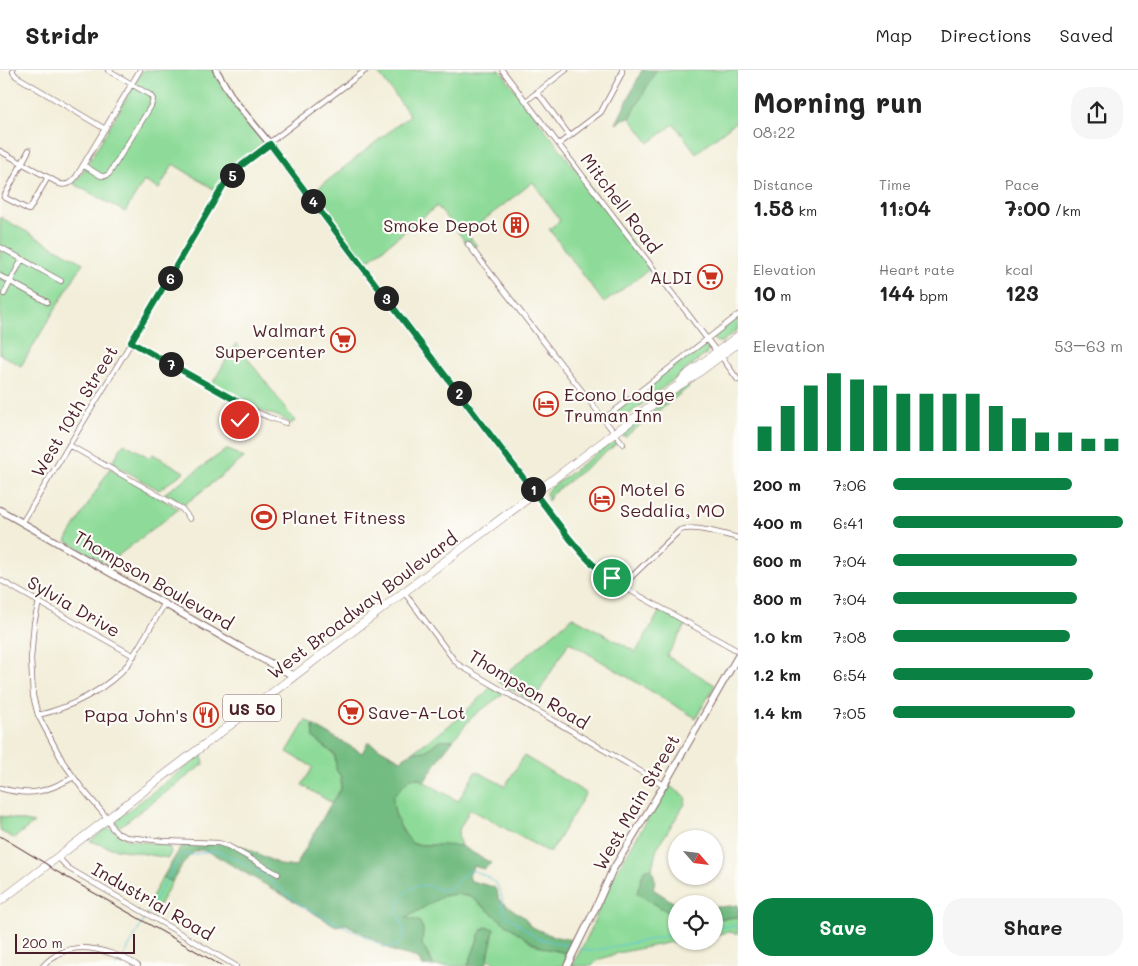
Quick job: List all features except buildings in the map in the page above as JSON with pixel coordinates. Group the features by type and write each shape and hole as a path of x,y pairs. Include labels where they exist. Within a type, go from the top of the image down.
{"highway":[{"name":"West Broadway Boulevard","path":"719,354 738,336"},
{"name":"West Broadway Boulevard","path":"0,901 673,389 688,374 738,343"}],"main road":[{"name":"Thompson Boulevard","path":"0,510 294,676"},
{"name":"West Main Street","path":"567,966 612,871 738,656"}],"street":[{"path":"83,165 101,176 109,174 151,106 153,99 132,83 108,70"},
{"path":"0,151 60,184 66,185 80,171 140,70"},
{"path":"216,70 234,98 589,562 623,585 738,651"},
{"name":"West 10th Street","path":"22,523 225,183 242,165 366,70"},
{"name":"Mitchell Road","path":"502,70 738,380"},
{"path":"526,101 566,70"},
{"path":"559,144 601,112 622,70"},
{"path":"13,71 16,76 105,128"},
{"path":"537,92 570,136"},
{"path":"30,150 4,197 29,210 48,177"},
{"path":"468,244 623,444"},
{"path":"0,247 61,281"},
{"path":"4,294 22,259"},
{"path":"0,276 47,302"},
{"path":"604,419 738,315"},
{"path":"131,342 249,408 286,423"},
{"path":"242,420 249,408"},
{"path":"69,445 182,509 190,519"},
{"path":"623,585 676,533 684,529 699,529 738,538"},
{"name":"Sylvia Drive","path":"0,580 134,656"},
{"name":"Thompson Road","path":"404,592 454,660 460,665 664,785"},
{"path":"39,602 34,623 31,658 33,696 38,715 63,762 80,787 108,819 112,828 117,833 126,837 164,841 219,843 228,846 278,874"},
{"path":"38,715 71,705 113,680 123,671 134,656 165,604"},
{"path":"0,788 34,793 56,786 74,777"},
{"name":"Industrial Road","path":"58,857 68,868 236,966"},
{"path":"43,966 54,955 83,947 105,951 127,959 138,966"}],"green space":[{"path":"143,70 213,70 223,88 263,139 260,146 236,166 217,191 173,164 159,189 144,181 125,212 74,184"},
{"path":"376,70 500,70 651,268 604,303 549,229 560,221 533,182 467,233 477,246 472,250 437,206 365,263 312,193 410,115"},
{"path":"642,70 656,70 630,118 625,118 616,124"},
{"path":"656,70 738,70 738,120 696,153 674,124 649,143 630,118"},
{"path":"0,217 83,263 21,366 0,354"},
{"path":"738,317 738,329 722,342 714,340 714,336"},
{"path":"236,343 295,421 291,424 281,417 249,405 212,384"},
{"path":"703,344 708,348 706,354 618,423 612,421 610,417 612,413"},
{"path":"687,384 689,387 626,436 623,436 623,434"},
{"path":"613,441 616,443 615,445 552,494 548,501 546,493 548,490"},
{"path":"124,443 150,458 153,454 184,472 159,490 112,463"},
{"path":"227,449 244,458 184,505 179,500 165,493"},
{"path":"110,468 179,509 107,564 66,541"},
{"path":"661,609 686,624 667,656 715,685 696,718 569,642 533,702 497,681 573,617 636,652"},
{"path":"492,686 503,694 472,717 453,740 441,740 426,750 414,751 458,719"},
{"path":"306,720 313,725 314,738 335,755 337,771 341,777 341,789 332,803 302,785 313,767 287,752"},
{"path":"313,725 362,753 368,742 401,760 414,751 426,750 441,740 453,740 424,782 418,778 411,778 393,796 394,810 401,828 413,844 461,846 491,863 484,869 473,866 469,876 471,881 494,887 499,900 525,918 530,926 552,936 576,941 570,954 544,948 531,942 471,897 456,894 443,896 406,918 419,921 423,929 422,945 433,964 431,966 422,966 418,958 395,952 346,924 336,926 205,850 197,851 188,857 172,882 163,877 182,845 233,844 244,847 281,865 295,867 341,789 341,777 336,769 335,755 314,738"},
{"path":"202,755 204,764 119,827 116,824 117,819"},
{"path":"524,756 586,793 550,853 470,809 459,830 458,837 461,846 413,844 404,833 394,810 392,796 411,778 418,778 458,801 476,771 505,786"},
{"path":"668,785 686,797 685,804 657,848 652,868 644,870 637,893 668,912 668,943 618,953 598,960 592,966 572,966 585,942 612,879"},
{"path":"0,816 34,823 14,838 0,831"},
{"path":"110,828 128,839 166,846 170,848 171,852 168,858 111,848 90,841"},
{"path":"652,868 655,880 653,889 668,899 668,912 637,893 644,870"},
{"path":"163,877 172,882 155,912 146,907"},
{"path":"456,894 471,897 531,942 544,948 570,954 563,966 500,966 488,959 494,929 485,927 480,933 468,966 431,966 433,963 422,945 423,929 419,921 405,918 443,896"},
{"path":"738,905 738,917 723,918 723,907"},
{"path":"738,917 738,934 729,932 723,933 723,918"},
{"path":"485,927 494,929 486,966 468,966 480,933"}],"waterway":[{"path":"148,912 182,854 192,855 209,851 220,852 261,873 302,906 372,940 384,948 396,946 402,939 404,929 396,912 400,901 407,892 412,888 423,885 445,890 472,870 488,877 497,885 502,897 503,910 507,916 538,939 573,946"},
{"path":"124,956 146,916"},
{"path":"723,927 738,926"},
{"path":"580,947 592,951 668,936"},
{"path":"116,966 122,959"}],"railway":[{"path":"0,836 54,870 222,966"}],"place":[{"name":"Smoke Depot","path":"516,225"},
{"name":"ALDI","path":"710,277"},
{"name":"Walmart Supercenter","path":"343,340"},
{"name":"Econo Lodge Truman Inn","path":"546,404"},
{"name":"Motel 6 Sedalia, MO","path":"602,499"},
{"name":"Planet Fitness","path":"264,517"},
{"name":"Save-A-Lot","path":"351,712"},
{"name":"Papa John's","path":"206,715"}],"route":[{"path":"240,420 242,420 249,408 131,342 225,183 242,165 270,144 536,493 550,514 589,562 612,578"}]}
